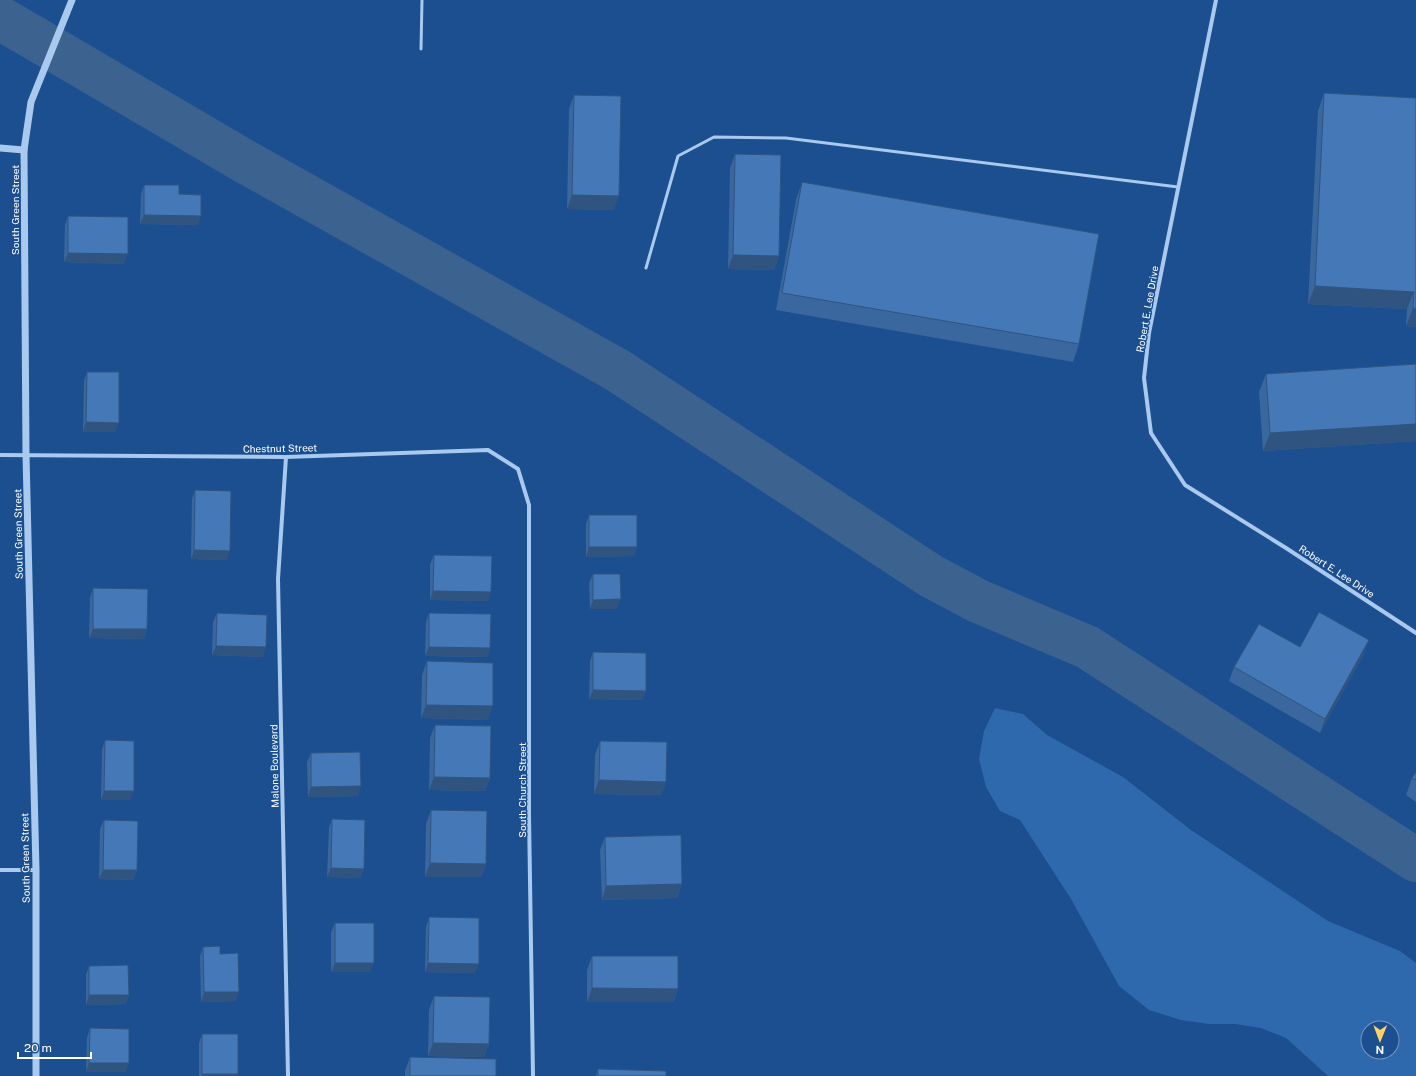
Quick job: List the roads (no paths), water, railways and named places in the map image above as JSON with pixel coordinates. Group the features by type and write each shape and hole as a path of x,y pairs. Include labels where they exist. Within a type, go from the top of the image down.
{"street":[{"name":"South Green Street","path":"36,1076 36,870 26,455 24,150 31,102 72,0"},
{"name":"Robert E. Lee Drive","path":"1216,0 1149,333 1144,378 1151,433 1185,485 1286,548 1416,633"},
{"path":"0,148 24,150"},
{"name":"Chestnut Street","path":"0,455 286,457 488,450 518,469 529,504"},
{"name":"Malone Boulevard","path":"286,457 278,579 288,1076"},
{"name":"South Church Street","path":"529,504 529,815 533,1076"},
{"path":"0,870 36,870"}],"lane":[{"path":"421,49 422,0"},
{"path":"646,268 678,156 714,137 786,138 1178,187"}],"waterway":[{"path":"0,18 244,161 617,370 931,576 978,601 1087,647 1416,860"}]}
